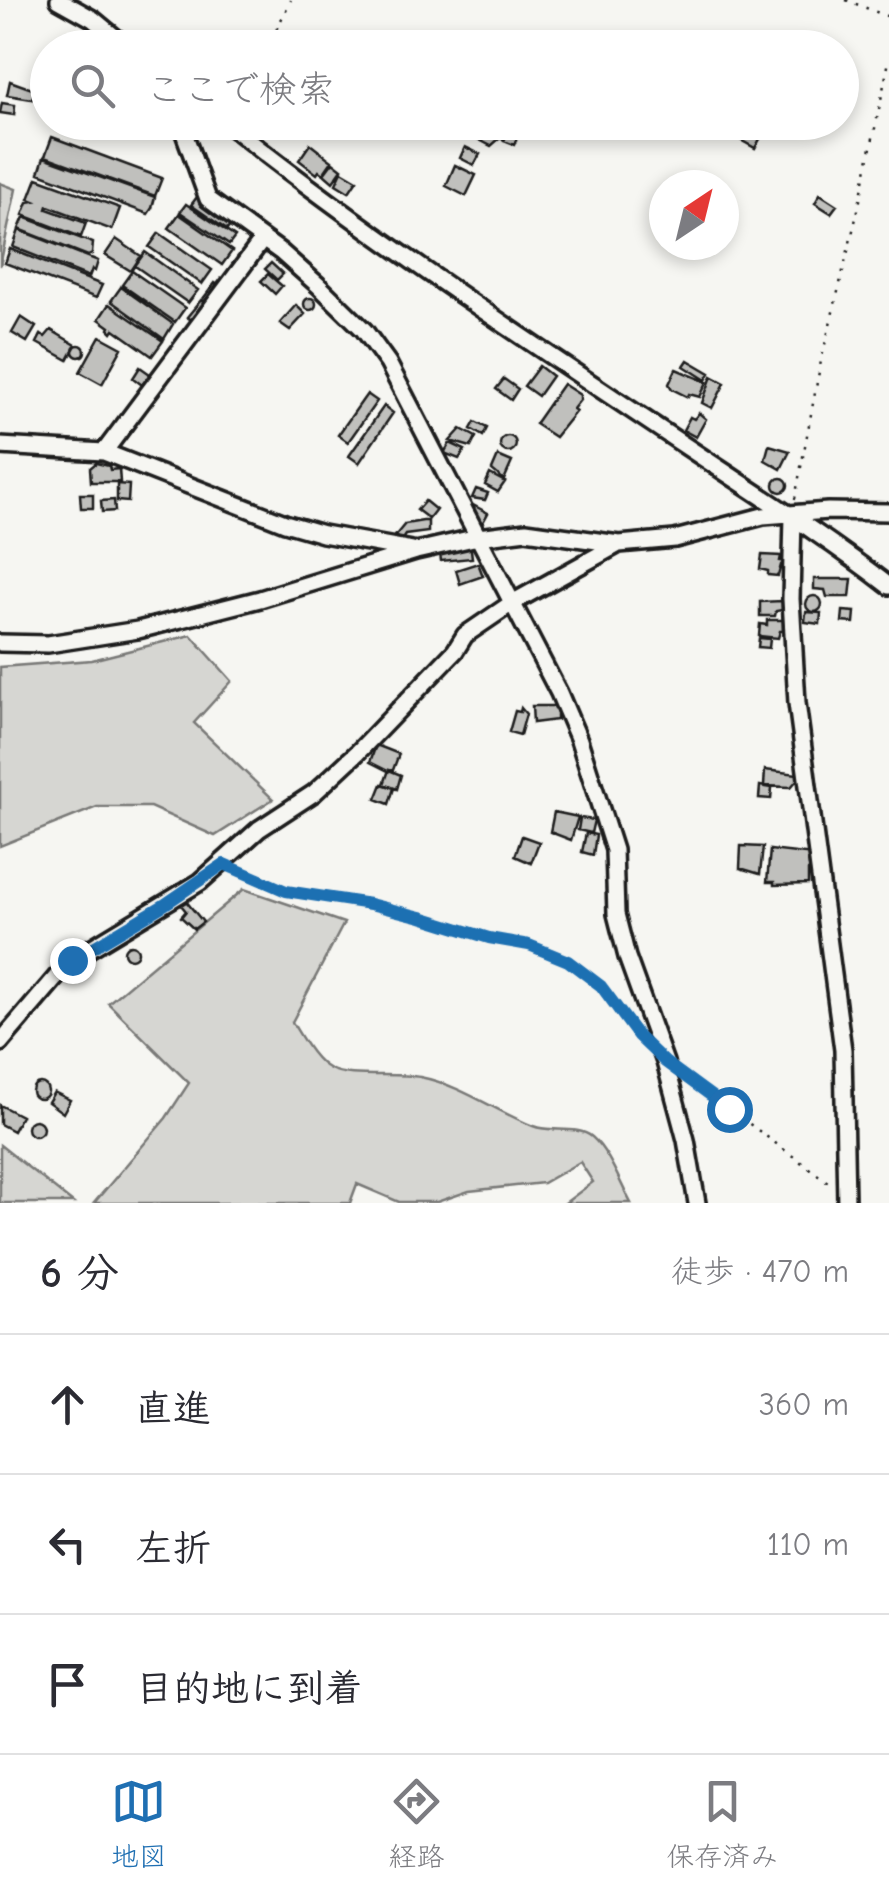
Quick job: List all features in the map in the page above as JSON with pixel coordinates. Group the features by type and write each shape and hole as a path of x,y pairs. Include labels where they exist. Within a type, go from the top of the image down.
{"street":[{"path":"60,0 106,30"},
{"path":"187,140 208,199 263,238 341,307 388,362 579,740 614,850 616,914 627,957 665,1062 686,1140 697,1203"},
{"path":"248,140 305,186 470,302 882,572 889,586"},
{"path":"104,452 263,238"},
{"path":"0,446 104,452 284,523 416,551"},
{"path":"0,644 48,644 138,630 260,599 416,551 478,538 526,531 619,544 675,538 763,516 889,512"},
{"path":"794,516 791,599 797,703 842,1050 846,1199"},
{"path":"0,1043 72,960 224,864 259,829 314,793 358,753 455,651 465,635 512,603 619,544"}],"path":[{"path":"276,30 291,0"},
{"path":"846,0 889,17"},
{"path":"794,516 797,477 889,61"},
{"path":"224,864 286,891 370,904 489,938 529,945 568,961 601,986 638,1036 665,1062 846,1199"}],"shaded area":[{"path":"0,183 16,189 0,266"},
{"path":"191,635 232,681 194,723 273,799 215,836 150,807 97,807 0,846 0,667 92,660"},
{"path":"244,889 344,923 292,1022 324,1065 348,1074 435,1081 533,1126 586,1133 604,1151 631,1203 565,1203 593,1182 580,1162 543,1183 469,1191 437,1202 399,1202 357,1184 350,1203 94,1203 166,1118 189,1083 108,1003"},
{"path":"0,1145 73,1203 0,1203"}],"building":[{"path":"10,81 30,88 30,99 7,95"},
{"path":"2,103 15,105 14,115 0,113"},
{"path":"51,140 60,140 162,178 155,196 45,156"},
{"path":"741,140 759,140 755,148"},
{"path":"310,144 332,161 323,174 317,174 299,160"},
{"path":"465,147 480,154 474,165 460,158"},
{"path":"44,157 155,197 152,208 148,214 39,173"},
{"path":"333,162 342,169 333,182 324,174"},
{"path":"455,165 476,175 466,196 446,186"},
{"path":"342,171 357,180 349,192 336,184"},
{"path":"37,178 120,208 112,230 48,206 47,209 86,223 81,237 23,215 28,202 34,201 29,199"},
{"path":"820,194 837,205 831,213 815,203"},
{"path":"197,197 233,222 233,228 227,230 191,205"},
{"path":"186,204 235,237 229,245 180,212"},
{"path":"179,214 232,251 222,265 169,228"},
{"path":"24,217 93,243 92,254 88,256 19,229"},
{"path":"19,230 98,261 95,271 92,269 89,277 13,247"},
{"path":"159,233 212,270 202,284 149,247"},
{"path":"116,239 141,256 131,271 105,255"},
{"path":"10,249 102,285 96,298 5,263"},
{"path":"145,252 198,290 188,303 135,266"},
{"path":"271,263 283,274 277,280 265,269"},
{"path":"132,271 185,308 175,322 122,285"},
{"path":"268,274 282,286 275,294 261,281"},
{"path":"215,283 221,288 208,305 202,300"},
{"path":"121,287 173,324 164,339 111,301"},
{"path":"305,299 315,299 315,309 305,309"},
{"path":"201,300 207,306 194,322 187,317"},
{"path":"109,304 163,341 152,356 114,329 112,332 99,319"},
{"path":"296,305 305,314 290,330 280,323"},
{"path":"21,317 36,327 27,342 12,333"},
{"path":"51,330 76,345 68,360 37,343 41,335 45,337"},
{"path":"100,336 122,348 102,384 80,372"},
{"path":"79,345 85,351 79,357 73,351"},
{"path":"688,360 710,373 706,380 684,366"},
{"path":"539,366 552,376 538,396 524,386"},
{"path":"140,367 150,374 142,385 133,378"},
{"path":"676,369 707,382 700,397 688,397 672,389 669,384"},
{"path":"712,376 725,383 712,408 702,403"},
{"path":"504,379 518,389 511,400 496,389"},
{"path":"563,384 580,395 580,400 555,437 535,424"},
{"path":"367,394 377,401 348,442 338,435"},
{"path":"384,406 393,413 359,463 349,456"},
{"path":"699,413 706,419 696,437 683,430 690,417 694,419"},
{"path":"475,422 487,428 483,436 471,429"},
{"path":"461,429 476,437 471,447 450,441"},
{"path":"508,436 516,444 508,452 500,444"},
{"path":"450,443 465,450 459,459 444,453"},
{"path":"769,445 790,451 781,469 765,460"},
{"path":"498,456 512,462 504,480 492,470"},
{"path":"96,463 109,466 110,470 119,469 120,482 91,482 90,468"},
{"path":"490,474 505,482 498,492 485,485"},
{"path":"781,478 788,485 781,492 774,485"},
{"path":"117,484 129,485 128,502 117,501"},
{"path":"476,489 488,493 485,500 472,498"},
{"path":"80,494 93,494 93,508 81,508"},
{"path":"114,500 115,511 102,512 101,501"},
{"path":"425,501 436,510 429,519 417,510"},
{"path":"473,505 488,513 482,524 469,513"},
{"path":"428,521 428,532 405,535 401,541 395,536 405,524"},
{"path":"470,541 472,558 441,561 439,546"},
{"path":"762,555 781,556 780,561 789,561 789,566 781,565 778,576 768,575 768,571 760,569"},
{"path":"478,563 483,576 460,584 456,570"},
{"path":"814,579 852,579 850,597 827,597 825,590 814,589"},
{"path":"814,596 822,604 814,612 806,604"},
{"path":"782,601 782,610 776,611 775,616 760,616 760,602"},
{"path":"843,611 855,612 854,623 842,622"},
{"path":"806,612 821,613 820,624 805,622"},
{"path":"767,620 783,620 778,638 759,636 760,624 767,625"},
{"path":"759,638 770,639 769,648 758,647"},
{"path":"532,706 557,706 557,720 533,723"},
{"path":"521,708 526,714 520,735 509,732 515,711 520,712"},
{"path":"376,745 399,754 393,770 370,762"},
{"path":"389,770 401,775 397,789 384,784"},
{"path":"765,770 798,774 797,780 791,787 764,786"},
{"path":"382,784 394,788 389,804 376,799"},
{"path":"760,786 772,788 771,799 759,798"},
{"path":"554,812 578,817 571,840 550,832"},
{"path":"580,818 594,820 591,833 578,830"},
{"path":"586,833 596,835 593,855 582,852"},
{"path":"522,836 539,842 531,863 515,856"},
{"path":"741,846 763,847 760,874 740,868"},
{"path":"770,850 814,855 815,871 808,871 808,884 767,882"},
{"path":"186,901 203,922 194,929 181,917 186,911 181,905"},
{"path":"131,945 138,952 131,959 124,952"},
{"path":"40,1083 48,1091 40,1099 32,1091"},
{"path":"54,1092 70,1100 63,1113 48,1102"},
{"path":"0,1105 21,1116 13,1131 0,1124"},
{"path":"35,1120 43,1128 35,1136 27,1128"}],"route":[{"path":"72,960 224,864 286,891 370,904 489,938 529,945 568,961 601,986 638,1036 665,1062 729,1109"}]}
